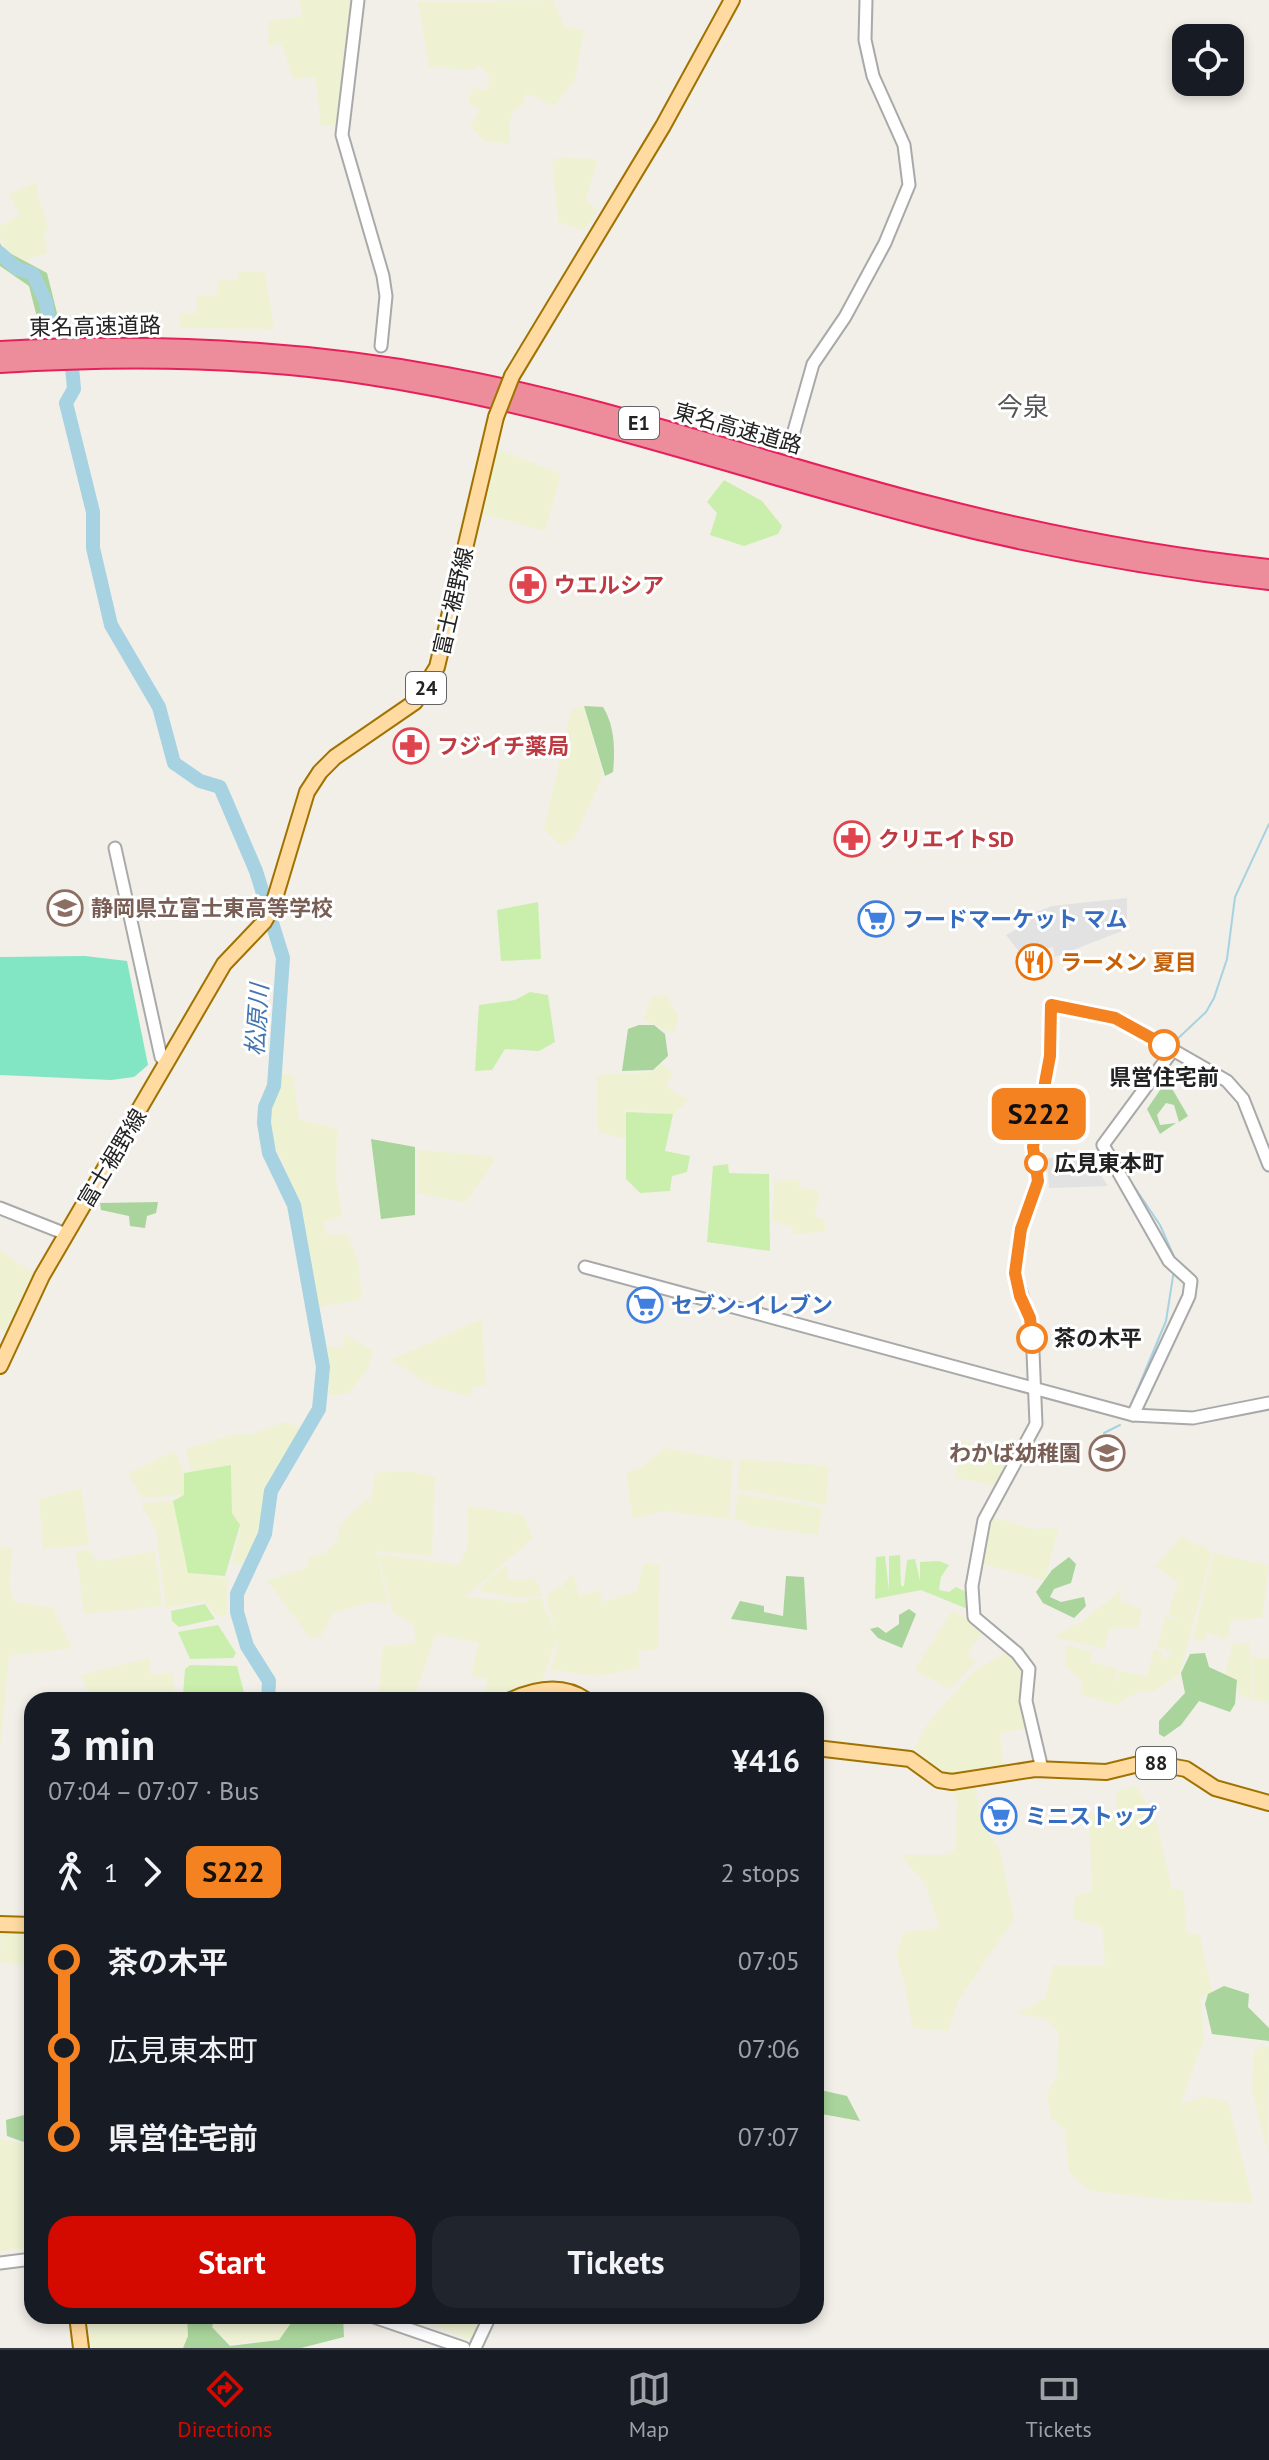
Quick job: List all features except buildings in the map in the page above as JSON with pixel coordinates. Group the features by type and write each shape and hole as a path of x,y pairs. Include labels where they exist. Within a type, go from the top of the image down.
{"highway":[{"name":"東名高速道路","path":"0,350 118,345 237,348 329,357 449,376 583,407 998,522 1146,552 1269,568"},
{"name":"東名高速道路","path":"0,364 118,358 182,359 250,362 385,378 578,419 997,536 1140,564 1269,581"}],"main road":[{"name":"富士裾野線","path":"0,1366 22,1314 66,1234 224,964 268,915 307,792 335,757 415,702 437,667 496,417 512,376 663,126 732,0"},
{"name":"88","path":"824,1749 910,1759 946,1782 1042,1769 1097,1772 1147,1762 1164,1764 1186,1769 1225,1792 1269,1803"},
{"path":"0,1924 24,1925"},
{"path":"78,2324 81,2348"}],"street":[{"path":"358,0 342,135 383,276 386,296 381,346"},
{"path":"790,445 813,364 845,317 901,211 909,185 904,145 873,76 865,40 866,0"},
{"path":"115,848 161,1057 166,1063"},
{"path":"1042,1769 1026,1701 1029,1669 1017,1653 974,1617 971,1606 978,1538 984,1520 1036,1424 1037,1389 1032,1328 1015,1273 1021,1229 1038,1181 1033,1147 1050,1056 1051,1005 1115,1018 1237,1089 1269,1165"},
{"path":"1133,1415 1189,1296 1191,1281 1169,1261 1103,1145 1173,1050"},
{"path":"0,1208 66,1234"},
{"path":"585,1267 1133,1415 1193,1418 1269,1403"},
{"path":"0,2263 24,2260"},
{"path":"394,2324 464,2348"},
{"path":"475,2348 486,2324"}],"green space":[{"path":"300,0 354,0 339,125 321,126 315,77 293,79 282,44 268,45 269,21 302,16"},
{"path":"552,0 565,26 584,30 575,79 555,106 525,93 524,105 514,110 509,123 510,143 485,142 471,126 480,109 469,105 472,88 487,90 490,79 480,65 472,70 429,67 418,2"},
{"path":"558,158 598,159 586,199 597,210 584,231 558,221 552,161"},
{"path":"37,182 37,193 49,230 44,231 47,253 25,260 10,254 0,238 0,226 20,215 9,194"},
{"path":"0,243 4,250 47,273 61,329 40,329 29,286 0,266"},
{"path":"239,272 265,272 274,329 180,328 179,313 196,314 197,295 216,296 219,279 237,280"},
{"path":"495,448 561,474 545,531 483,514"},
{"path":"724,480 762,501 782,526 778,534 744,546 710,535 717,513 707,502"},
{"path":"584,706 603,775 574,839 562,846 544,829 571,710"},
{"path":"584,706 603,707 610,722 614,747 613,772 605,776"},
{"path":"538,902 541,959 501,961 497,910"},
{"path":"85,956 127,961 148,1065 134,1077 111,1080 0,1075 0,957"},
{"path":"530,992 548,995 555,1042 539,1051 505,1049 492,1070 475,1071 479,1005 515,1000"},
{"path":"666,995 678,1015 674,1034 644,1020 651,997"},
{"path":"654,1025 665,1034 668,1056 653,1070 622,1071 628,1029"},
{"path":"661,1064 673,1073 666,1087 689,1100 673,1114 626,1110 627,1139 598,1132 597,1075 651,1072"},
{"path":"278,1073 293,1075 299,1119 337,1129 336,1178 342,1216 323,1222 327,1235 347,1234 358,1260 362,1299 319,1307 307,1247 283,1162 272,1142 267,1116"},
{"path":"1167,1080 1188,1116 1179,1122 1174,1105 1166,1103 1157,1115 1160,1125 1176,1123 1160,1134 1147,1109"},
{"path":"626,1112 673,1114 665,1151 690,1156 687,1172 672,1176 670,1191 640,1193 626,1179"},
{"path":"371,1139 415,1147 415,1215 381,1219"},
{"path":"417,1150 491,1156 495,1160 467,1201 456,1201 417,1193"},
{"path":"728,1164 729,1173 769,1174 770,1251 707,1242 713,1166"},
{"path":"800,1179 799,1187 819,1191 815,1216 826,1221 824,1232 793,1234 792,1226 772,1221 774,1181"},
{"path":"158,1202 156,1213 147,1216 145,1228 130,1226 129,1216 101,1210 100,1203"},
{"path":"0,1250 37,1276 8,1333 0,1329"},
{"path":"482,1319 486,1385 473,1387 472,1397 430,1385 391,1360"},
{"path":"344,1334 373,1351 368,1368 348,1394 329,1395 325,1346 343,1348"},
{"path":"284,1422 304,1429 272,1480 252,1559 246,1566 232,1564 241,1527 232,1513 232,1465 191,1472 186,1449 231,1435 252,1434"},
{"path":"961,1440 1015,1458 999,1486 956,1478"},
{"path":"664,1448 733,1461 729,1519 664,1511 633,1519 626,1473 644,1466"},
{"path":"175,1451 184,1473 185,1495 142,1498 128,1473"},
{"path":"740,1459 829,1466 826,1505 737,1489"},
{"path":"231,1465 232,1513 240,1525 225,1576 188,1573 173,1501 184,1495 184,1473"},
{"path":"411,1471 435,1477 432,1556 376,1551 388,1604 370,1602 333,1613 320,1637 310,1638 267,1580 307,1568 308,1558 325,1553 337,1540 341,1524 368,1498 370,1506 375,1473"},
{"path":"81,1488 89,1545 43,1549 39,1499"},
{"path":"738,1493 822,1508 818,1535 750,1526 734,1518"},
{"path":"173,1501 188,1573 227,1578 227,1614 216,1616 205,1601 166,1608 156,1530 142,1507 143,1503"},
{"path":"468,1506 523,1515 533,1538 465,1597 519,1602 541,1598 556,1635 546,1595 562,1586 573,1573 579,1596 599,1590 603,1602 637,1591 643,1564 660,1565 658,1649 638,1651 640,1668 597,1676 550,1670 557,1651 556,1640 540,1687 530,1692 486,1692 487,1679 471,1676 479,1643 436,1634 416,1692 379,1692 383,1646 415,1643 414,1624 393,1613 378,1554 459,1565 468,1546"},
{"path":"990,1516 1032,1529 1058,1528 1045,1581 980,1563"},
{"path":"1181,1537 1208,1549 1211,1554 1180,1674 1154,1691 1138,1692 1115,1705 1080,1694 1083,1681 1065,1666 1067,1645 1092,1651 1090,1662 1118,1669 1112,1691 1120,1671 1147,1676 1154,1649 1162,1651 1162,1657 1168,1657 1173,1652 1157,1647 1166,1616 1180,1621 1168,1613 1178,1582 1155,1566"},
{"path":"13,1547 9,1586 15,1602 53,1608 72,1648 9,1656 0,1752 0,1548"},
{"path":"91,1550 92,1557 102,1561 155,1551 162,1606 84,1614 76,1551"},
{"path":"1213,1553 1269,1565 1262,1618 1230,1621 1229,1637 1224,1639 1208,1632 1203,1641 1193,1639"},
{"path":"900,1555 901,1586 904,1586 907,1560 915,1559 920,1581 920,1562 939,1561 949,1565 941,1577 939,1590 949,1592 956,1587 970,1594 970,1610 921,1590 875,1599 876,1557 885,1556 889,1591 889,1556"},
{"path":"1069,1557 1076,1564 1071,1583 1054,1589 1050,1597 1061,1602 1084,1597 1086,1606 1074,1618 1043,1603 1036,1592 1052,1570"},
{"path":"507,1565 508,1580 536,1579 542,1596 521,1598 479,1591 486,1581"},
{"path":"786,1576 804,1577 807,1630 731,1619 740,1601 764,1606 764,1612 783,1616"},
{"path":"1121,1590 1120,1601 1142,1610 1138,1627 1109,1629 1104,1648 1053,1637 1083,1621"},
{"path":"205,1604 215,1619 179,1627 172,1621 171,1611"},
{"path":"909,1609 916,1614 902,1648 878,1638 870,1629 878,1627 886,1633 899,1624 899,1615"},
{"path":"952,1611 968,1618 983,1632 967,1654 976,1662 950,1689 915,1670"},
{"path":"218,1625 236,1653 233,1658 190,1659 178,1632"},
{"path":"1233,1643 1250,1643 1252,1700 1239,1694 1236,1679 1225,1674"},
{"path":"1007,1652 1022,1666 1025,1674 1028,1728 1000,1733 1004,1770 947,1776 935,1770 915,1748 926,1725 974,1671"},
{"path":"1205,1653 1209,1667 1237,1680 1235,1704 1230,1712 1199,1701 1181,1725 1164,1737 1159,1734 1159,1721 1185,1693 1181,1673 1190,1654"},
{"path":"1252,1657 1269,1657 1269,1701 1254,1700"},
{"path":"149,1658 151,1675 173,1673 174,1692 88,1692 81,1675"},
{"path":"190,1665 237,1666 244,1692 183,1692 185,1669"},
{"path":"975,1785 981,1823 1000,1850 1014,1919 958,2001 948,2031 912,2028 896,1954 905,1932 940,1928 925,1883 900,1855 943,1855 955,1850 957,1800 951,1787"},
{"path":"1136,1786 1156,1821 1172,1889 1183,1890 1187,1933 1200,1935 1212,1992 1201,1999 1204,2040 1180,2105 1204,2096 1228,2102 1253,2203 1165,2199 1092,2191 1084,2186 1069,2171 1065,2129 1051,2118 1047,2094 1057,2076 1059,2032 1046,2019 1016,2013 1045,1999 1053,1965 1105,1966 1102,1927 1073,1919 1075,1896 1092,1892 1089,1814 1117,1811 1116,1791"},
{"path":"1,1926 24,1927 24,1965 0,1962"},
{"path":"1224,1986 1249,1994 1248,2007 1269,2028 1269,2041 1212,2034 1205,2004 1208,1994"},
{"path":"1264,2045 1269,2048 1268,2154 1252,2090 1254,2051"},
{"path":"824,2091 847,2096 860,2121 824,2114"},
{"path":"24,2115 24,2142 7,2136 6,2120"},
{"path":"0,2139 24,2144 24,2248 0,2251"},
{"path":"87,2324 187,2324 188,2336 183,2348 91,2348"},
{"path":"187,2324 213,2324 212,2327 230,2346 279,2340 290,2324 343,2324 344,2337 301,2348 183,2348 188,2336"},
{"path":"213,2324 294,2324 279,2340 231,2343 212,2327"},
{"path":"431,2324 479,2324 472,2340"}],"shaded area":[{"path":"1127,898 1127,929 1055,957 1053,947 1021,954 1006,935 1030,922 1034,913 1052,906"},
{"path":"1089,1157 1108,1186 1049,1188 1047,1158"}],"waterway":[{"name":"松原川","path":"0,253 16,268 33,274 46,302 49,322"},
{"name":"松原川","path":"72,367 74,389 66,403 93,512 93,548 111,625 159,707 174,763 200,781 220,787 256,871 283,958 274,1086 265,1107 264,1123 269,1153 294,1205 323,1367 319,1409 271,1491 265,1534 237,1594 237,1612 247,1646 269,1681 268,1692"},
{"path":"1172,1044 1206,1012 1214,998 1227,959 1235,897 1269,824"},
{"path":"1126,1123 1156,1083"},
{"path":"1127,1176 1160,1225 1175,1259"},
{"path":"1131,1405 1166,1321 1174,1270"},
{"path":"1104,1433 1120,1425"}],"bus line":[{"name":"S222","path":"1032,1338 1030,1318 1020,1296 1015,1273 1021,1229 1038,1181 1033,1140 1050,1056 1051,1005 1115,1018 1164,1045"}],"place":[{"name":"ウエルシア","path":"528,585"},
{"name":"フジイチ薬局","path":"411,746"},
{"name":"クリエイトSD","path":"852,839"},
{"name":"静岡県立富士東高等学校","path":"65,908"},
{"name":"フードマーケット マム","path":"876,919"},
{"name":"ラーメン 夏目","path":"1034,962"},
{"name":"県営住宅前","path":"1164,1045"},
{"name":"広見東本町","path":"1036,1163"},
{"name":"セブン-イレブン","path":"645,1305"},
{"name":"茶の木平","path":"1032,1338"},
{"name":"わかば幼稚園","path":"1107,1453"},
{"name":"ミニストップ","path":"999,1816"}],"district":[{"name":"今泉","path":"1023,406"}]}
